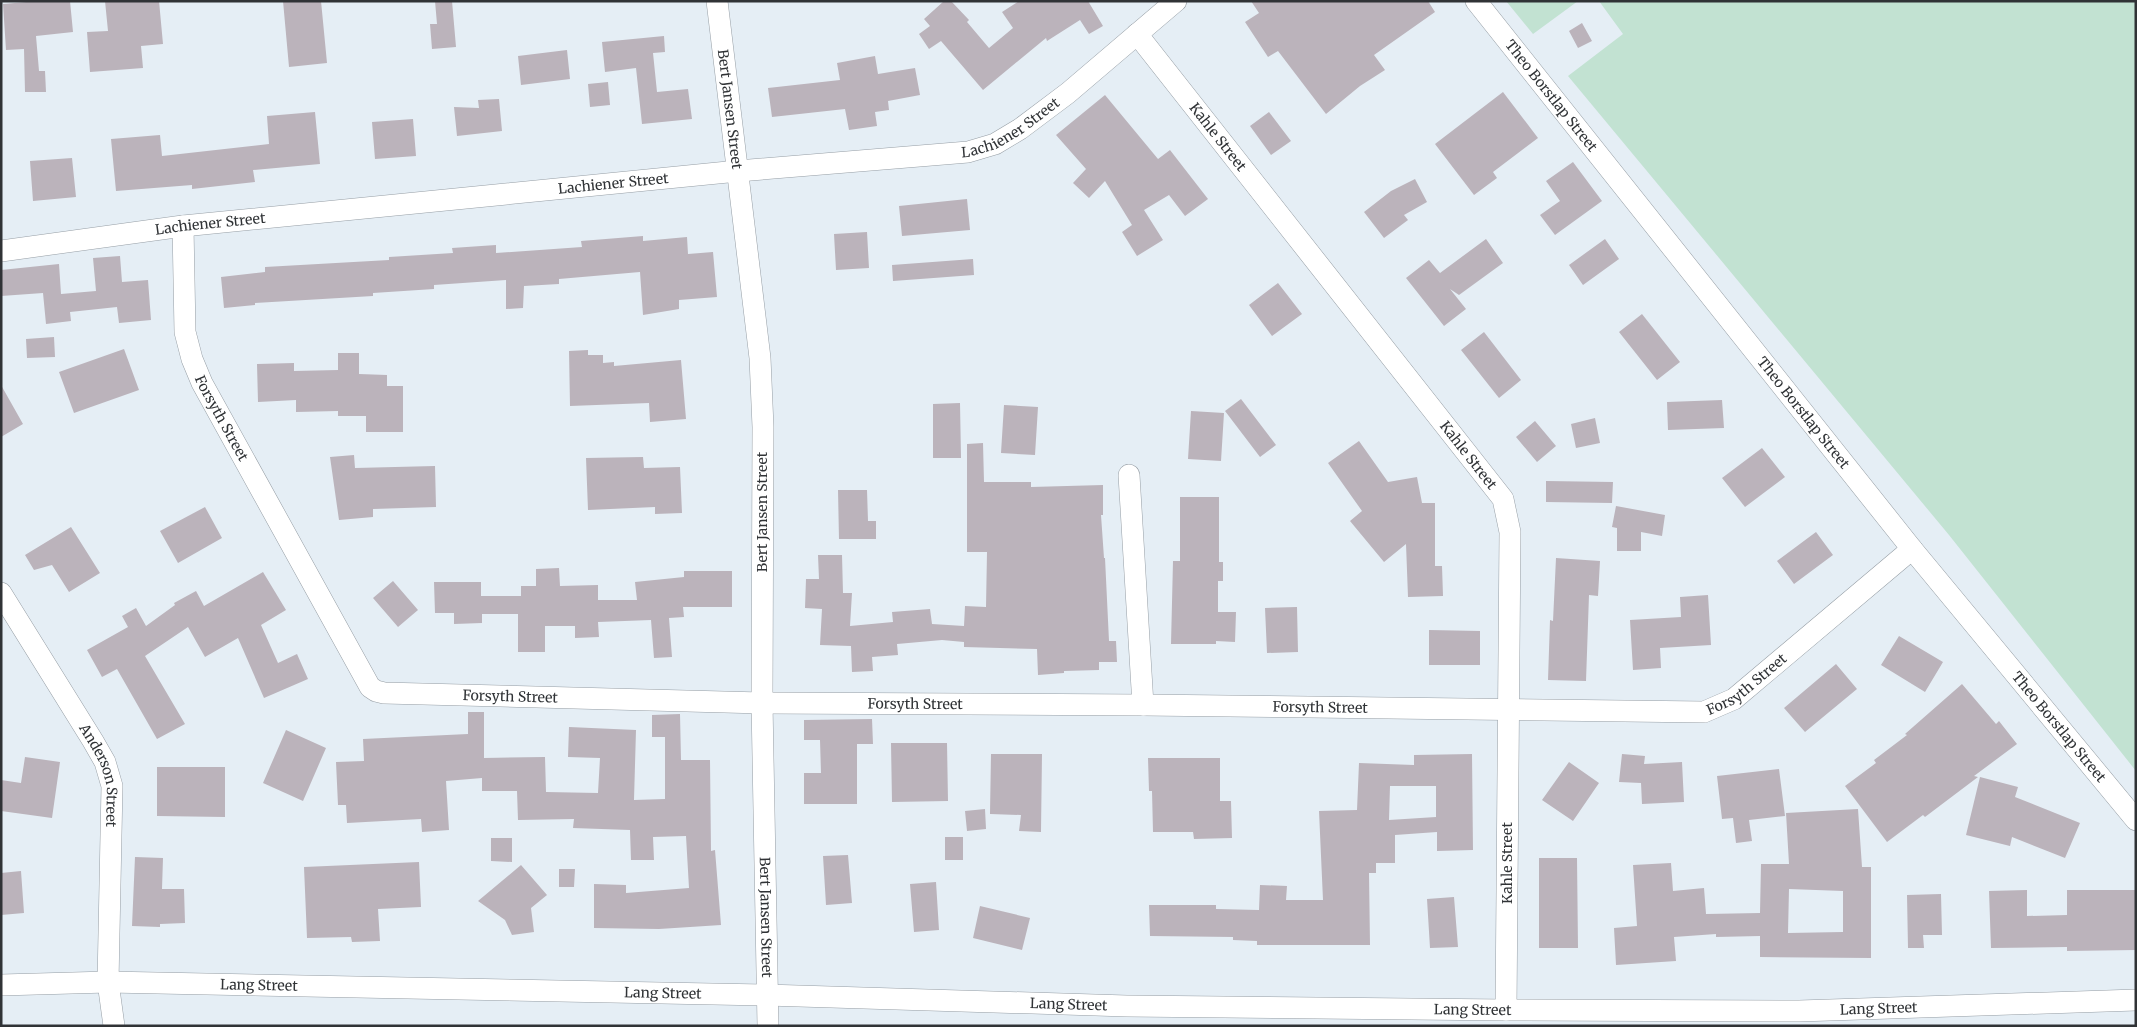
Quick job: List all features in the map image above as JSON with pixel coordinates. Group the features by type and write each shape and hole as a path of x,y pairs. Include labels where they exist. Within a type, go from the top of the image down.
{"street":[{"name":"Bert Jansen Street","path":"717,1 760,358 762,427 762,703 768,1026"},
{"name":"Lachiener Street","path":"1,251 183,226 738,171 968,152 994,144 1020,130 1068,93 1176,1"},
{"name":"Theo Borstlap Street","path":"1476,1 1912,550 2136,820"},
{"name":"Kahle Street","path":"1137,34 1503,499 1510,532 1506,1010"},
{"name":"Forsyth Street","path":"183,226 185,332 192,359 202,383 370,687 384,693 762,703 1143,705 1704,712 1734,699 1912,550"},
{"path":"1129,475 1143,705"},
{"name":"Anderson Street","path":"1,593 93,741 105,762 112,786 108,982 114,1026"},
{"name":"Lang Street","path":"1,985 108,982 766,995 1127,1006 1506,1010 1799,1018 2136,1000"}],"green space":[{"path":"1506,1 1578,1 1533,34"},
{"path":"1599,1 2136,1 2136,771 1949,535 1568,76 1623,34"}],"building":[{"path":"70,1 73,32 36,36 39,71 45,71 46,92 25,92 24,49 6,50 3,4"},
{"path":"105,1 159,1 163,44 141,46 143,68 90,72 87,32 108,31"},
{"path":"283,1 321,1 327,63 289,67"},
{"path":"435,1 452,1 456,47 432,49 430,24 437,24"},
{"path":"944,1 951,1 969,20 967,22 989,48 1013,28 1002,12 1019,1 1088,1 1103,26 1089,34 1080,20 1047,41 1046,38 983,90 941,41 929,49 919,34 930,26 924,19"},
{"path":"1251,1 1428,1 1435,12 1374,55 1385,70 1360,86 1326,114 1278,51 1268,57 1245,22 1259,13"},
{"path":"1582,23 1592,41 1578,48 1569,31"},
{"path":"664,36 665,52 653,53 657,92 688,89 692,119 642,124 636,68 605,72 602,42"},
{"path":"567,50 570,79 521,85 518,56"},
{"path":"875,56 878,74 915,68 920,95 888,101 889,110 875,112 877,126 849,130 845,109 772,117 768,88 840,80 837,63"},
{"path":"608,82 610,105 590,107 588,84"},
{"path":"1503,92 1538,138 1493,172 1497,178 1474,195 1435,144"},
{"path":"1105,95 1158,159 1170,150 1208,199 1185,216 1169,195 1144,210 1163,240 1137,256 1122,232 1132,225 1105,181 1089,198 1073,183 1086,169 1056,135"},
{"path":"499,99 502,131 457,136 454,107 479,108 478,100"},
{"path":"315,112 320,164 253,170 255,182 192,189 192,185 116,191 111,139 160,135 162,156 269,144 267,116"},
{"path":"1269,112 1291,141 1271,155 1250,126"},
{"path":"413,119 416,156 375,159 372,122"},
{"path":"72,158 76,197 33,201 30,161"},
{"path":"1573,162 1602,201 1555,235 1540,215 1560,201 1546,181"},
{"path":"1415,179 1427,202 1404,215 1408,220 1384,238 1364,212 1391,191"},
{"path":"967,199 970,230 902,236 899,206"},
{"path":"867,232 869,268 836,270 834,234"},
{"path":"643,236 643,241 687,237 688,254 713,252 717,297 679,300 679,309 643,315 640,272 559,279 559,284 524,286 523,308 506,309 506,280 434,285 434,289 373,293 373,296 255,303 255,305 224,308 221,277 265,272 265,267 389,260 389,257 453,253 452,248 496,245 496,253 582,247 581,241"},
{"path":"1486,239 1503,263 1459,295 1450,289 1466,309 1444,326 1406,278 1429,260 1440,273"},
{"path":"1605,239 1619,259 1583,285 1569,265"},
{"path":"120,256 122,282 148,280 151,320 119,323 117,307 70,312 71,321 46,324 43,293 1,296 1,270 59,264 61,294 96,291 93,258"},
{"path":"973,259 974,275 893,281 892,265"},
{"path":"1278,283 1302,314 1272,336 1249,305"},
{"path":"1642,314 1680,362 1657,380 1619,332"},
{"path":"1484,332 1521,380 1499,398 1461,350"},
{"path":"54,337 55,357 27,358 26,339"},
{"path":"124,349 139,390 74,413 59,372"},
{"path":"588,350 588,355 603,355 603,363 614,362 614,366 681,360 686,419 650,422 649,403 570,406 569,351"},
{"path":"338,353 359,353 359,374 387,375 387,386 403,386 403,432 366,432 366,416 338,416 338,411 296,412 296,400 258,402 257,364 294,363 294,371 338,370"},
{"path":"1,385 23,424 1,437"},
{"path":"1241,399 1276,445 1260,457 1225,411"},
{"path":"1722,400 1724,428 1668,430 1667,402"},
{"path":"960,403 961,458 933,458 933,404"},
{"path":"1004,405 1038,407 1035,455 1001,453"},
{"path":"1191,411 1224,413 1221,461 1188,459"},
{"path":"1595,418 1600,443 1576,448 1571,424"},
{"path":"1535,421 1556,446 1537,462 1516,437"},
{"path":"1359,441 1388,482 1417,477 1422,503 1435,503 1435,566 1442,566 1443,596 1408,597 1406,544 1384,562 1350,521 1362,511 1328,463"},
{"path":"983,443 984,482 1031,482 1031,487 1103,485 1103,515 1101,515 1109,641 1116,641 1117,662 1099,662 1099,670 1064,671 1064,673 1038,675 1037,649 964,647 964,642 942,640 897,644 898,655 872,657 873,671 852,672 851,646 820,645 822,609 805,608 806,579 819,579 818,555 842,555 843,593 852,593 850,626 893,622 892,612 930,609 932,624 964,626 965,606 986,607 987,552 967,552 967,444"},
{"path":"1762,448 1785,477 1745,507 1722,478"},
{"path":"354,455 355,468 435,466 436,507 373,509 373,517 339,520 330,457"},
{"path":"643,457 644,468 680,467 682,513 655,514 655,507 588,510 586,458"},
{"path":"1546,481 1613,482 1612,503 1546,502"},
{"path":"838,490 867,490 868,521 876,521 876,539 839,539"},
{"path":"1180,497 1219,497 1219,562 1223,562 1223,581 1218,581 1218,612 1236,612 1235,642 1216,641 1216,644 1171,644 1173,561 1180,561"},
{"path":"1616,506 1665,515 1662,536 1641,532 1641,551 1617,551 1617,528 1612,527"},
{"path":"205,507 222,538 178,563 160,531"},
{"path":"71,527 100,573 69,592 52,565 34,570 25,555"},
{"path":"1816,532 1833,555 1794,584 1777,561"},
{"path":"1556,558 1600,561 1598,596 1589,595 1586,681 1548,680 1550,620 1553,621"},
{"path":"559,568 560,586 598,585 598,600 637,600 635,582 684,577 684,571 732,571 732,607 683,607 684,617 669,618 672,657 654,658 651,620 598,622 599,637 575,638 575,626 545,626 545,652 518,652 518,614 482,614 482,623 454,624 454,613 435,613 434,582 481,582 481,596 521,596 521,586 536,586 536,569"},
{"path":"263,572 286,610 261,625 278,663 297,654 308,679 264,698 238,638 205,657 188,627 145,656 185,724 157,739 117,669 102,677 87,650 128,627 122,616 136,608 146,626 175,605 174,603 196,591 204,606"},
{"path":"393,581 418,610 398,627 373,598"},
{"path":"1708,595 1711,645 1660,648 1661,668 1633,670 1630,620 1681,617 1680,597"},
{"path":"1297,607 1298,652 1267,653 1265,608"},
{"path":"1429,630 1480,631 1480,665 1429,665"},
{"path":"1899,636 1943,662 1925,692 1881,665"},
{"path":"1836,664 1857,689 1805,732 1784,708"},
{"path":"1962,684 1996,724 1999,721 2017,744 1974,776 1978,777 1925,817 1923,815 1887,842 1845,786 1876,763 1874,760 1907,735 1905,734"},
{"path":"468,712 484,712 484,758 545,757 546,792 598,793 600,758 568,757 569,727 636,730 634,800 665,799 665,737 652,737 652,715 680,714 681,760 710,760 711,851 715,850 721,925 659,929 594,928 594,884 626,885 626,893 689,888 686,836 653,837 654,860 631,860 630,830 573,828 574,819 518,820 517,791 482,791 482,778 446,781 449,830 422,832 421,819 347,823 346,805 338,805 336,762 364,761 363,739 468,734"},
{"path":"872,719 873,744 857,744 857,804 804,804 804,773 821,773 820,740 804,740 804,720"},
{"path":"286,730 326,748 303,801 263,783"},
{"path":"891,743 947,743 948,801 892,802"},
{"path":"991,754 1042,754 1041,832 1019,831 1021,815 990,814"},
{"path":"1472,754 1473,850 1437,851 1437,832 1395,835 1395,863 1376,863 1376,873 1369,873 1370,945 1257,945 1257,941 1233,940 1233,937 1150,936 1149,905 1216,905 1216,909 1259,910 1260,885 1287,886 1286,900 1323,900 1319,811 1357,810 1359,763 1414,765 1414,755","holes":["1390,786 1436,786 1436,817 1389,820"]},
{"path":"1622,754 1645,756 1644,764 1682,762 1684,802 1642,804 1641,783 1619,782"},
{"path":"25,757 60,762 52,818 1,811 1,780 21,783"},
{"path":"1148,758 1220,758 1220,801 1231,801 1232,838 1194,839 1193,832 1153,832 1152,791 1149,791"},
{"path":"1569,762 1599,783 1573,821 1542,800"},
{"path":"157,767 225,767 225,817 157,816"},
{"path":"1779,769 1785,816 1749,820 1752,841 1736,843 1733,818 1722,819 1717,776"},
{"path":"1980,777 2018,787 2015,797 2080,823 2065,858 2012,837 2010,846 1966,835"},
{"path":"985,809 986,829 967,831 965,811"},
{"path":"1858,809 1862,867 1871,867 1871,958 1760,957 1760,936 1716,937 1716,934 1674,937 1676,961 1616,965 1614,928 1637,926 1633,865 1671,863 1673,891 1704,888 1706,914 1760,913 1761,864 1789,864 1786,813","holes":["1789,889 1843,891 1843,932 1788,933"]},
{"path":"945,837 963,837 963,860 945,860"},
{"path":"491,838 512,838 512,862 491,861"},
{"path":"848,855 852,903 826,905 823,856"},
{"path":"135,857 163,858 162,889 184,889 185,923 160,924 160,927 132,926"},
{"path":"1539,858 1577,858 1578,948 1539,948"},
{"path":"419,862 421,907 378,909 380,941 352,942 351,937 307,938 304,867"},
{"path":"521,865 547,895 531,908 534,932 512,935 505,920 478,901"},
{"path":"559,869 575,869 574,887 559,887"},
{"path":"21,871 24,913 1,915 1,873"},
{"path":"936,882 939,930 914,932 910,884"},
{"path":"2027,890 2027,916 2067,915 2067,890 2136,890 2136,950 2067,951 2067,947 1991,948 1989,891"},
{"path":"1941,894 1942,935 1923,935 1924,948 1908,948 1907,895"},
{"path":"1454,897 1458,947 1430,948 1427,899"},
{"path":"980,906 1030,918 1022,950 973,938"}]}
